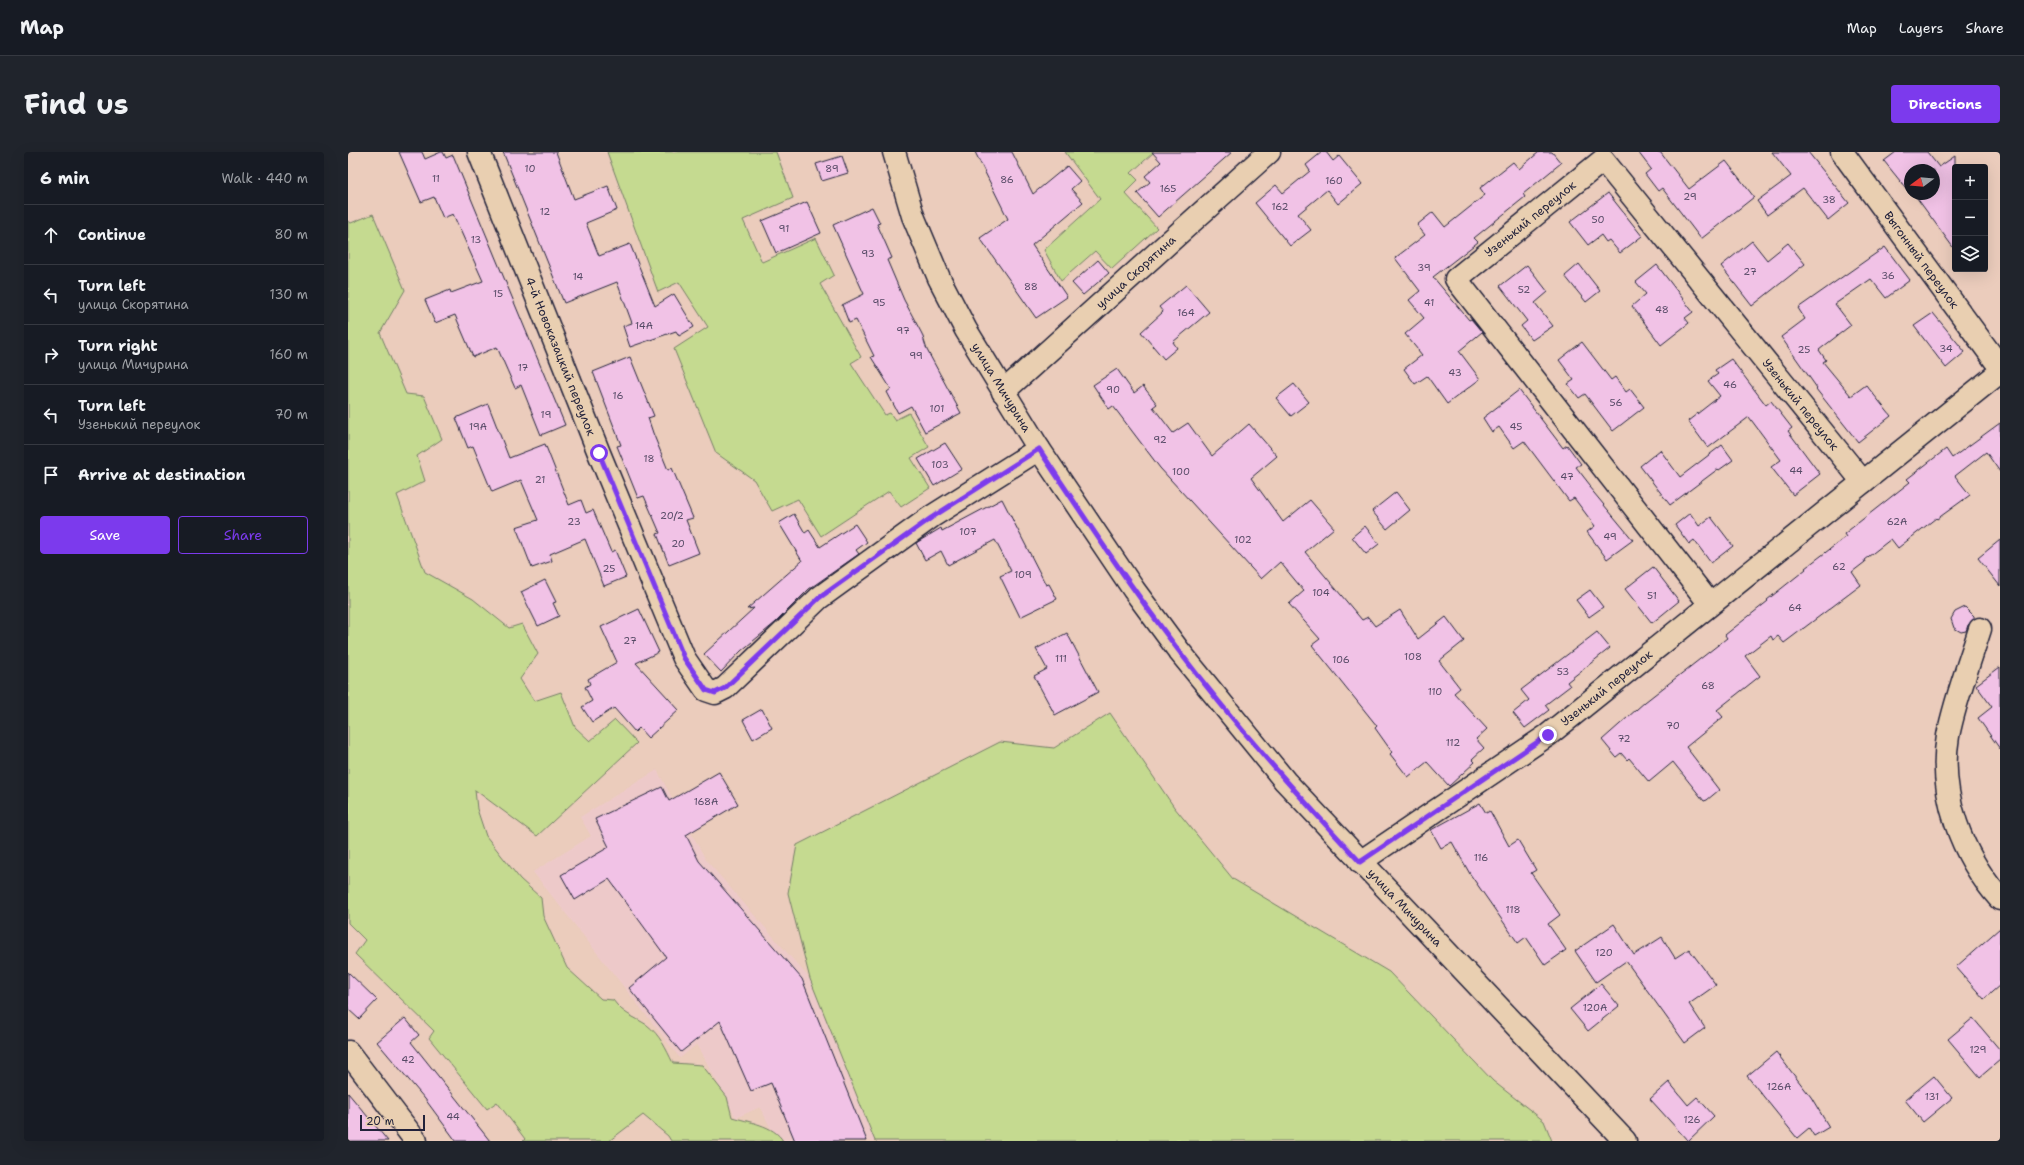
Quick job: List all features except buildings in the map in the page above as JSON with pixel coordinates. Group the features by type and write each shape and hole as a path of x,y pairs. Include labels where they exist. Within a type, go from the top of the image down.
{"street":[{"name":"4-й Новоказацкий переулок","path":"479,152 599,453 684,658 706,690 715,693 725,688 819,598 931,518 1039,449"},
{"name":"улица Мичурина","path":"894,152 913,216 939,278 966,330 1039,449 1134,590 1179,651 1285,780 1360,862 1625,1141"},
{"name":"улица Скорятина","path":"1003,392 1269,152"},
{"name":"Выгонный переулок","path":"1842,152 2000,367"},
{"name":"Узенький переулок","path":"1710,604 1456,279 1603,160 1863,482"},
{"name":"Узенький переулок","path":"1360,862 1548,735 2000,372"},
{"path":"1980,629 1958,698 1948,738 1946,767 1950,798 1963,843 1977,870 2000,899"},
{"path":"349,1054 416,1141"}],"shaded area":[{"path":"657,770 706,860 810,979 875,1141 777,1141 760,1107 736,1118 697,1044 680,1058 533,872 591,836 580,817"}],"green space":[{"path":"607,152 776,152 793,198 743,220 762,262 816,238 834,275 820,284 861,357 851,363 885,415 890,413 895,420 909,413 929,447 911,458 930,488 901,507 889,491 821,536 798,499 772,511 754,480 716,453 674,349 708,327 679,282 658,292"},
{"path":"1065,152 1154,152 1131,173 1138,180 1125,193 1157,228 1112,269 1095,251 1061,281 1044,250 1100,199"},
{"path":"373,214 405,290 380,333 406,394 424,396 442,439 417,456 425,481 397,495 425,572 473,599 509,628 522,624 538,654 520,679 534,701 561,692 575,727 590,741 615,720 637,743 537,836 475,790 477,809 486,836 520,879 541,898 543,916 567,968 601,999 613,1000 625,1012 652,1029 662,1042 673,1063 702,1065 727,1097 732,1117 767,1128 773,1131 783,1141 671,1141 668,1136 643,1115 609,1141 523,1141 525,1139 497,1102 487,1109 429,1038 434,1031 355,954 365,940 348,923 348,221 351,223"},
{"path":"1110,713 1174,807 1233,879 1389,972 1493,1081 1544,1121 1552,1141 875,1141 810,979 788,893 797,845 1000,742 1054,748"}],"route":[{"path":"599,453 684,658 706,690 715,693 725,688 819,598 931,518 1039,449 1134,590 1179,651 1285,780 1360,862 1548,735"}]}
